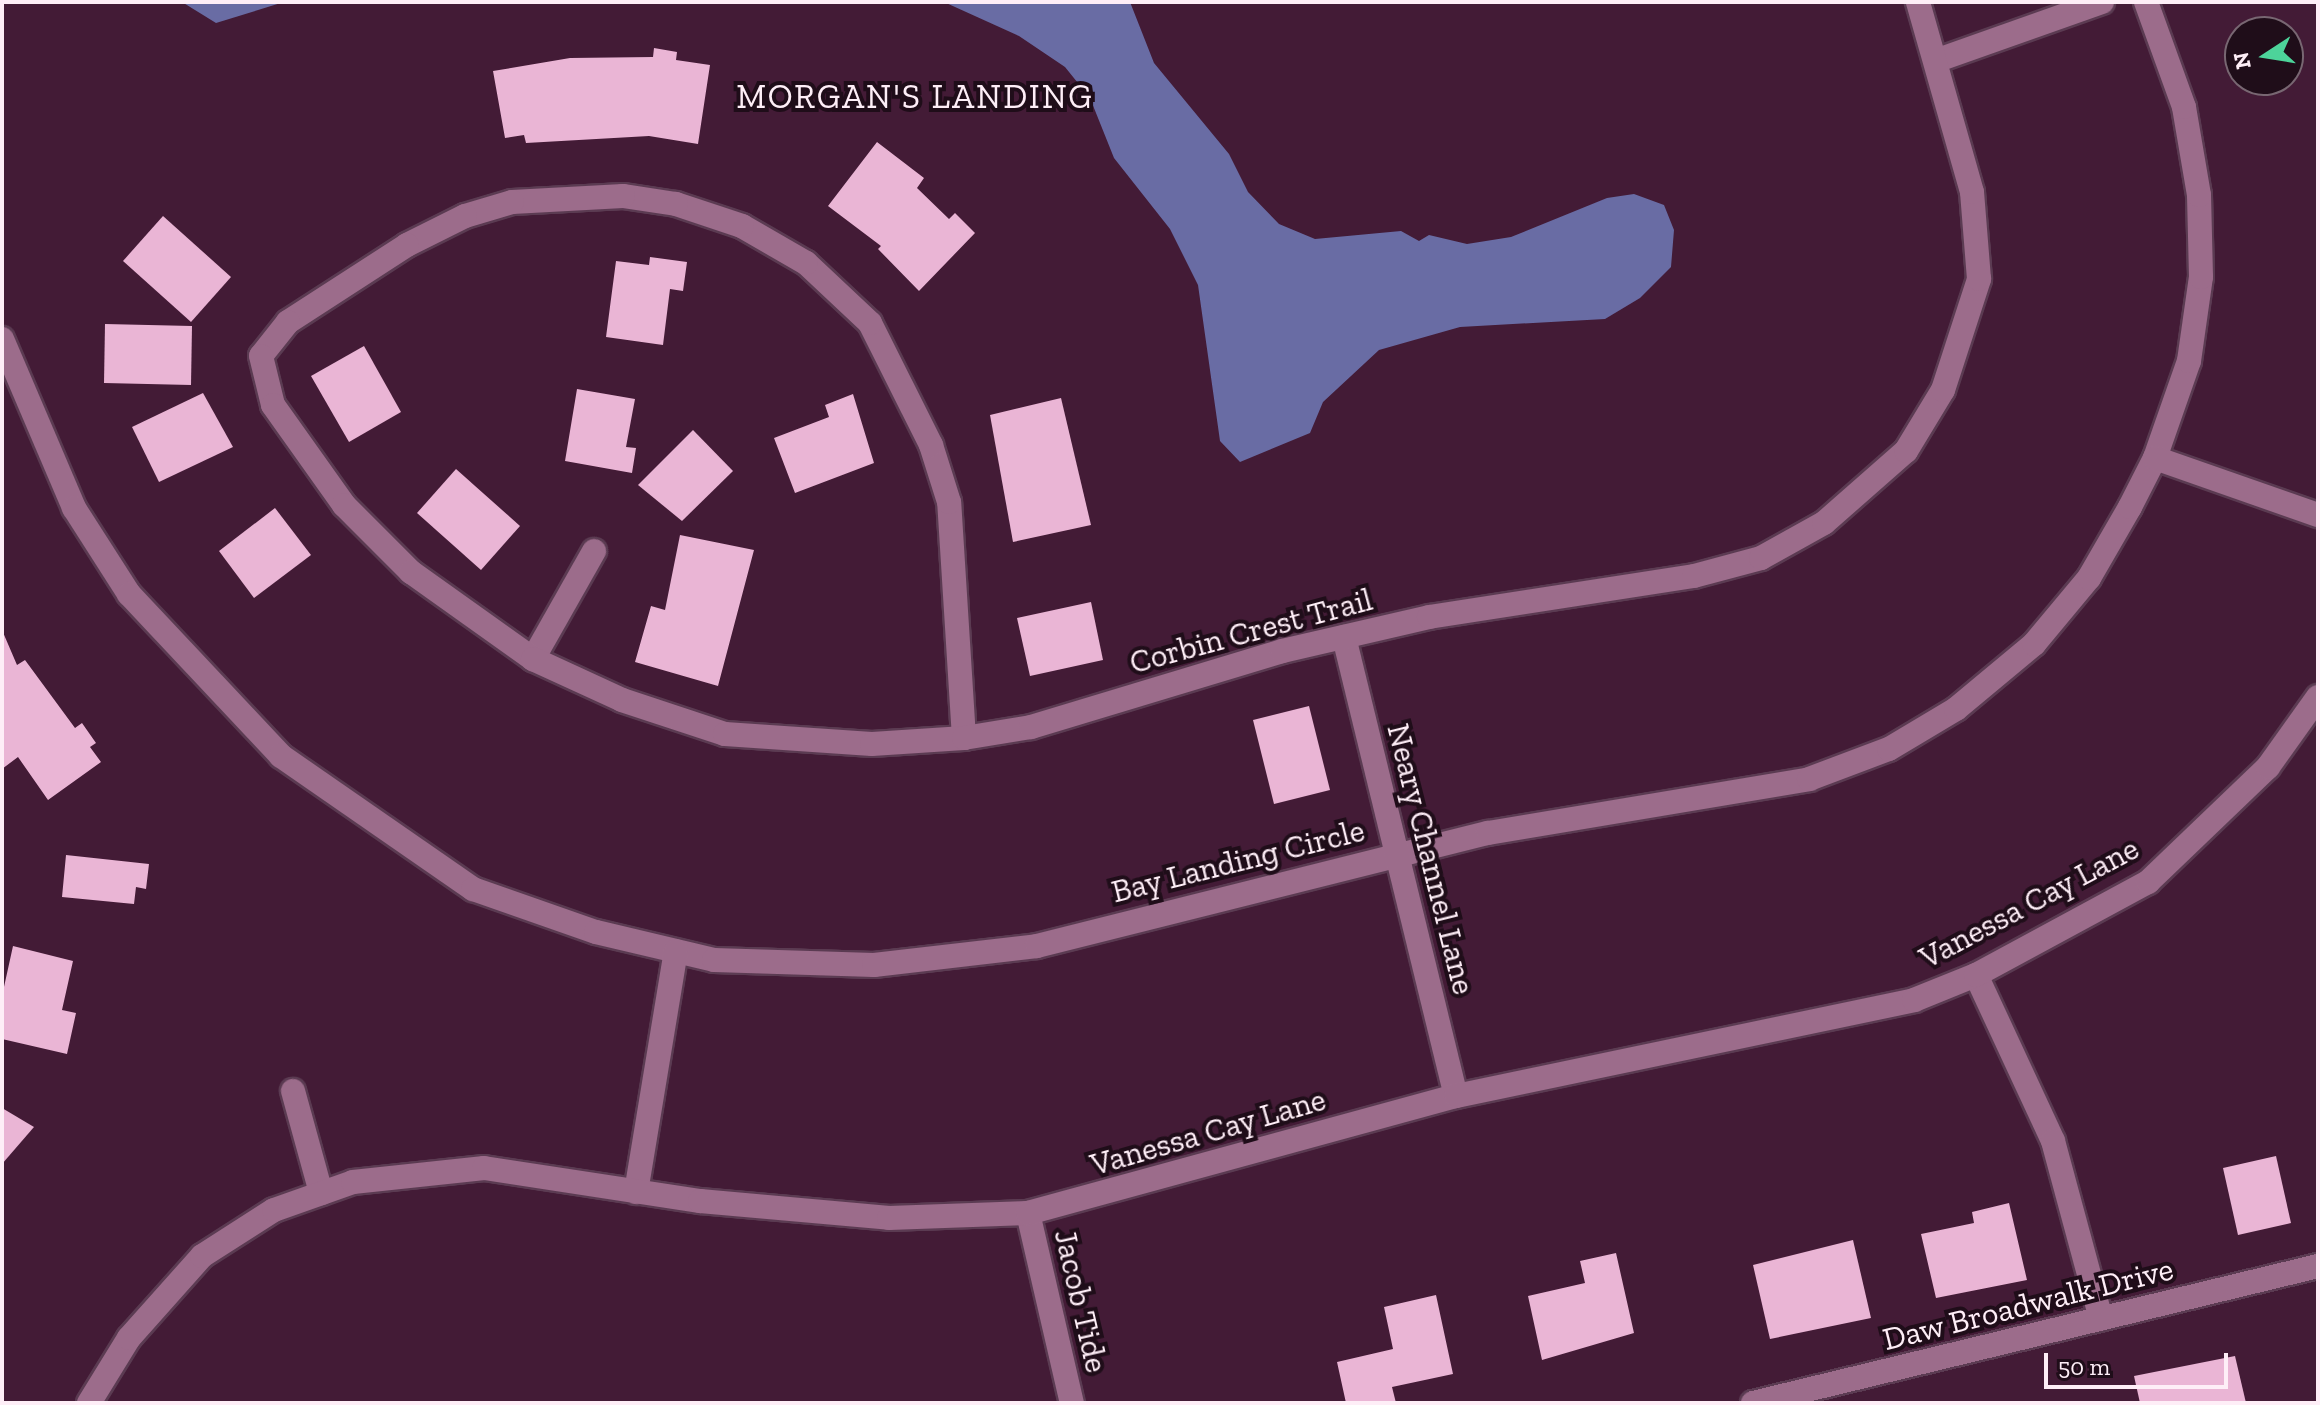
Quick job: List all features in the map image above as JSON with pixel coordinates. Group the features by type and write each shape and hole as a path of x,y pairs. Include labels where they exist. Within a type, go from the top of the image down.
{"street":[{"name":"Corbin Crest Trail","path":"964,738 949,502 931,445 870,323 806,263 742,226 676,204 623,196 512,202 465,216 407,245 288,322 261,356 273,405 344,505 411,572 533,659 622,700 725,734 872,744 964,738 1031,727 1344,637 1694,576 1761,558 1824,523 1906,451 1943,390 1979,279 1977,221 1938,60 1918,2"},
{"path":"1938,60 2102,2"},
{"name":"Bay Landing Circle","path":"2,339 74,508 129,594 281,756 473,889 596,932 714,960 874,965 1037,946 1488,833 1739,794 1809,779 1889,749 1956,709 2034,644 2089,578 2155,458 2189,361 2201,277 2199,195 2184,107 2146,2"},
{"path":"2155,458 2318,515"},
{"path":"533,659 594,551"},
{"name":"Neary Channel Lane","path":"1344,637 1456,1096"},
{"name":"Vanessa Cay Lane","path":"89,1403 129,1338 202,1256 274,1210 353,1182 484,1168 636,1192 889,1218 1028,1213 1456,1096 1845,1018 1976,975 2148,882 2268,767 2318,697"},
{"path":"636,1192 676,951"},
{"path":"1976,975 2053,1141 2101,1319"},
{"path":"293,1091 321,1193"},
{"name":"Jacob Tide","path":"1028,1213 1072,1403"},
{"name":"Daw Broadwalk Drive","path":"1753,1403 2318,1266"}],"water":[{"path":"182,2 284,2 216,23"},
{"path":"944,2 1130,2 1154,63 1229,154 1248,192 1279,224 1315,239 1401,231 1419,241 1429,235 1467,244 1511,237 1607,198 1634,194 1664,205 1674,230 1671,267 1640,298 1605,319 1460,327 1379,350 1323,402 1310,433 1240,462 1220,441 1198,285 1170,229 1114,158 1090,98 1065,67 1019,36"}],"building":[{"path":"654,48 677,52 676,60 710,65 698,144 649,136 526,143 524,135 505,138 493,71 570,58 653,57"},
{"path":"877,142 924,178 917,188 949,219 955,213 975,233 919,291 878,249 881,246 828,206"},
{"path":"163,216 231,277 191,322 123,261"},
{"path":"650,257 687,262 683,291 670,289 663,345 606,337 616,261 649,265"},
{"path":"105,324 192,326 191,385 104,383"},
{"path":"364,346 401,412 349,442 311,376"},
{"path":"577,389 635,399 626,447 636,448 632,473 565,461"},
{"path":"203,393 233,447 159,482 132,427"},
{"path":"853,394 874,463 795,493 774,438 829,417 825,405"},
{"path":"1061,398 1091,525 1013,542 990,415"},
{"path":"693,430 733,471 682,521 638,485"},
{"path":"456,469 520,526 481,570 417,513"},
{"path":"275,508 311,555 254,598 219,551"},
{"path":"680,535 754,550 718,686 635,662 651,606 665,610"},
{"path":"1091,602 1103,660 1030,676 1017,618"},
{"path":"2,630 17,665 25,660 75,728 82,723 96,743 90,747 101,762 48,800 18,757 2,769"},
{"path":"1309,706 1330,790 1274,804 1253,720"},
{"path":"66,855 149,864 146,889 136,887 134,904 62,897"},
{"path":"13,946 73,961 62,1010 76,1013 67,1054 2,1039 2,996"},
{"path":"2,1108 34,1127 2,1164"},
{"path":"2276,1156 2291,1223 2238,1235 2223,1168"},
{"path":"2009,1203 2027,1280 1936,1298 1921,1234 1974,1223 1972,1212"},
{"path":"1853,1240 1871,1318 1770,1339 1753,1265"},
{"path":"1616,1253 1634,1333 1542,1360 1528,1296 1585,1283 1580,1261"},
{"path":"1436,1295 1453,1374 1392,1387 1396,1403 1346,1403 1337,1362 1393,1349 1384,1307"},
{"path":"2235,1356 2246,1403 2140,1403 2134,1376"}],"district":[{"name":"MORGAN'S LANDING","path":"915,97"}]}
